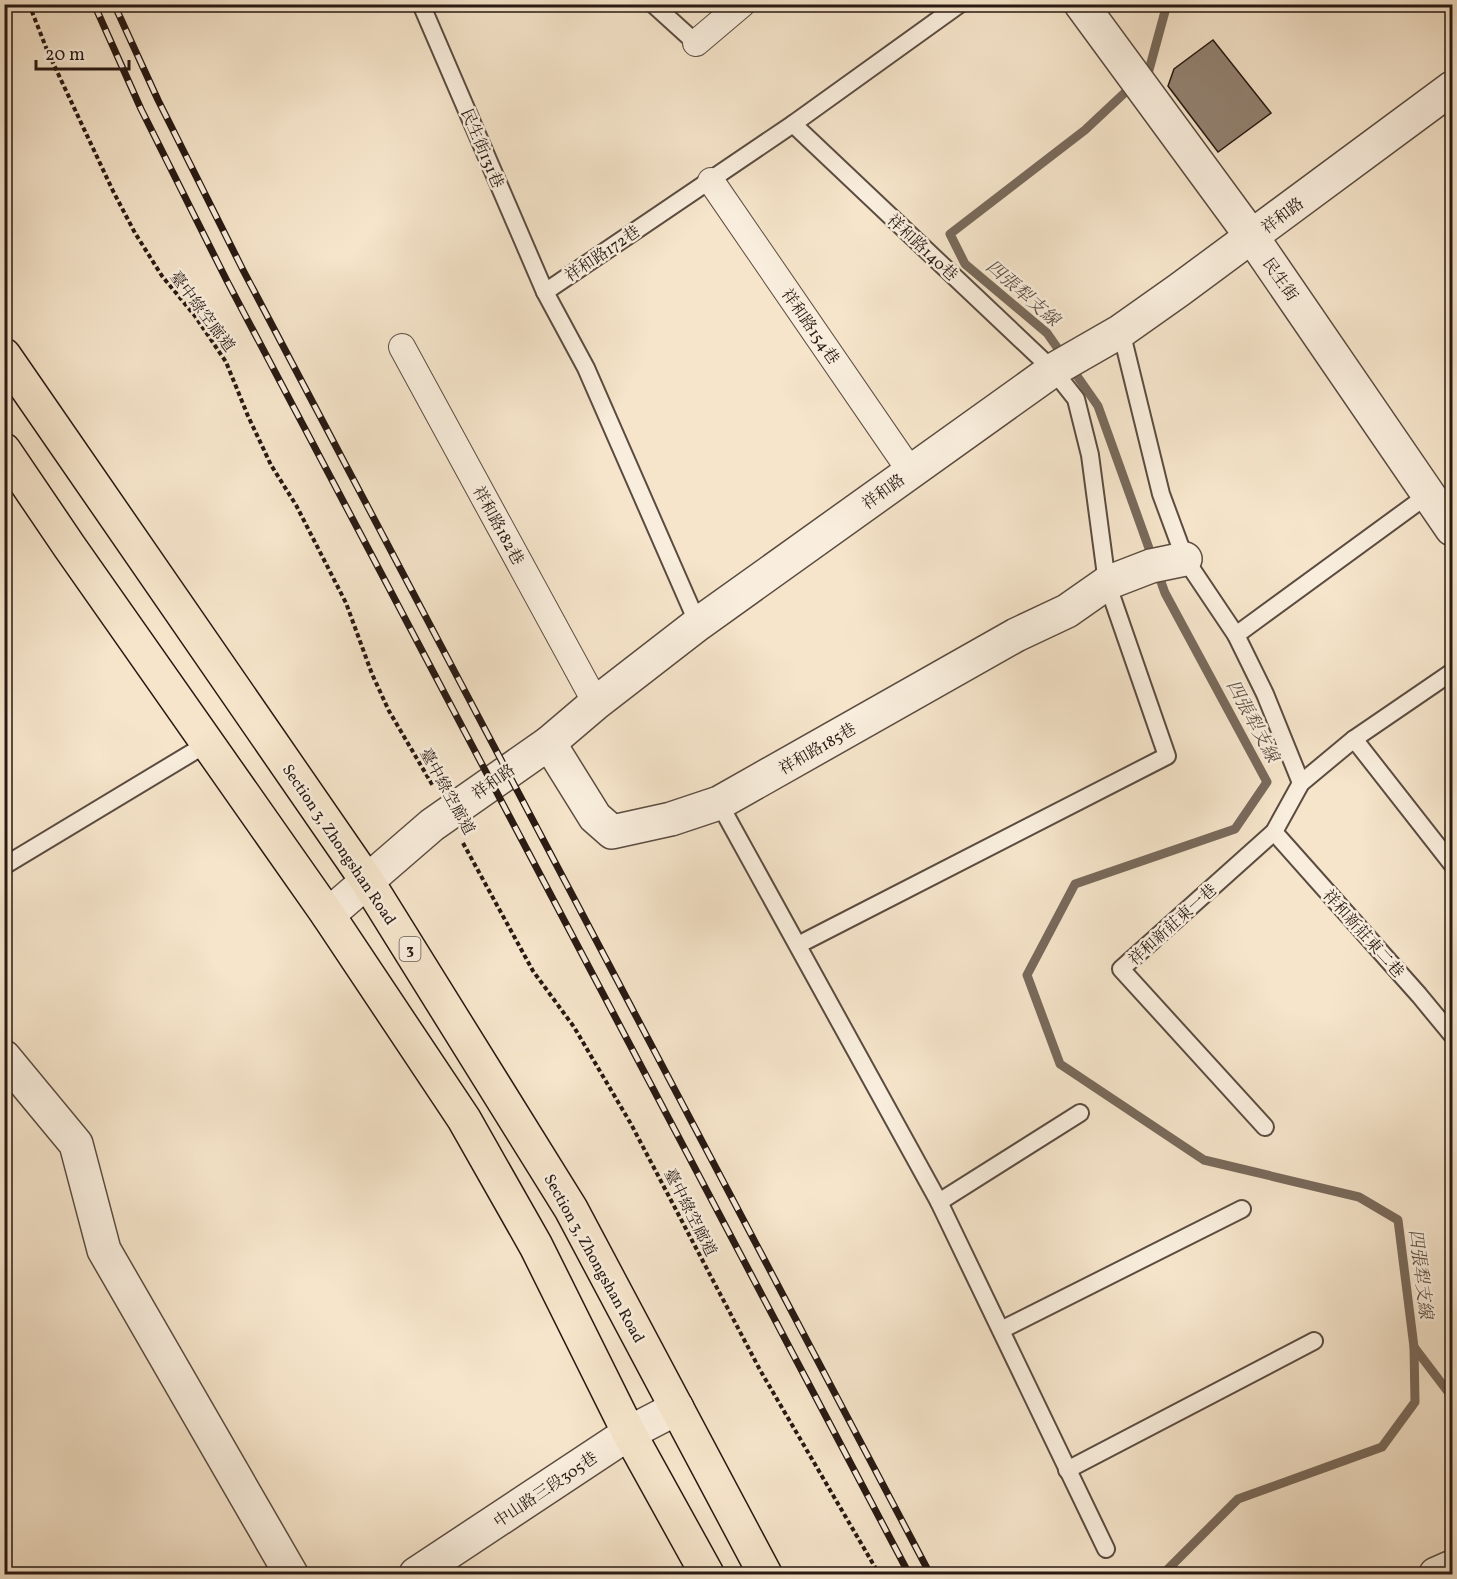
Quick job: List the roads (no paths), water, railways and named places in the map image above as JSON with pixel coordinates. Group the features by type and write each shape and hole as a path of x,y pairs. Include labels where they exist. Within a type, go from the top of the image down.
{"main road":[{"name":"Section 3, Zhongshan Road","path":"4,355 367,881 571,1209 765,1575"},
{"path":"4,450 328,915 464,1119 536,1246 629,1433 706,1575"}],"street":[{"path":"696,43 742,4"},
{"name":"民生街","path":"1081,4 1252,237 1452,529"},
{"name":"祥和路","path":"328,915 447,813 549,743 596,703 698,624 1053,370 1121,331 1452,88"},
{"name":"祥和路154巷","path":"711,181 911,472"},
{"name":"祥和路182巷","path":"402,347 596,703"},
{"name":"祥和路185巷","path":"549,743 595,817 612,832 671,819 719,803 1006,641 1066,611 1107,583 1151,566 1185,559"},
{"path":"4,1057 76,1144 104,1250 291,1575"},
{"name":"中山路三段305巷","path":"417,1575 629,1433 677,1408"},
{"path":"1436,1575 1452,1567"}],"lane":[{"name":"民生街131巷","path":"422,4 544,292"},
{"path":"653,4 696,43"},
{"name":"祥和路172巷","path":"544,292 711,181 960,4"},
{"name":"祥和路140巷","path":"793,124 1053,370 1076,399 1090,455 1107,583 1167,756 798,945"},
{"path":"544,292 586,368 698,624"},
{"path":"1121,331 1161,494 1185,559 1236,635 1265,694 1301,783"},
{"path":"1236,635 1430,494"},
{"path":"1274,832 1301,783 1354,740 1452,672"},
{"path":"1354,740 1452,864"},
{"path":"4,866 208,742"},
{"path":"719,803 939,1202 1106,1549"},
{"name":"祥和新莊東二巷","path":"1274,832 1452,1035"},
{"name":"祥和新莊東一巷","path":"1265,1127 1121,969 1274,832"},
{"path":"939,1202 1080,1113"},
{"path":"1000,1330 1242,1209"},
{"path":"1067,1470 1314,1341"}],"waterway":[{"name":"四張犁支線","path":"1167,4 1149,70 1085,130 950,234 965,264 1047,333 1098,406 1165,593 1267,782 1235,829 1075,884 1027,975 1060,1064 1204,1160 1359,1197 1398,1220 1414,1347 1452,1397"},
{"path":"1163,1574 1238,1499 1382,1447 1415,1402 1414,1347"}],"railway":[{"path":"94,4 141,109 226,279 909,1574"},
{"path":"114,4 158,100 243,270 930,1574"}]}
